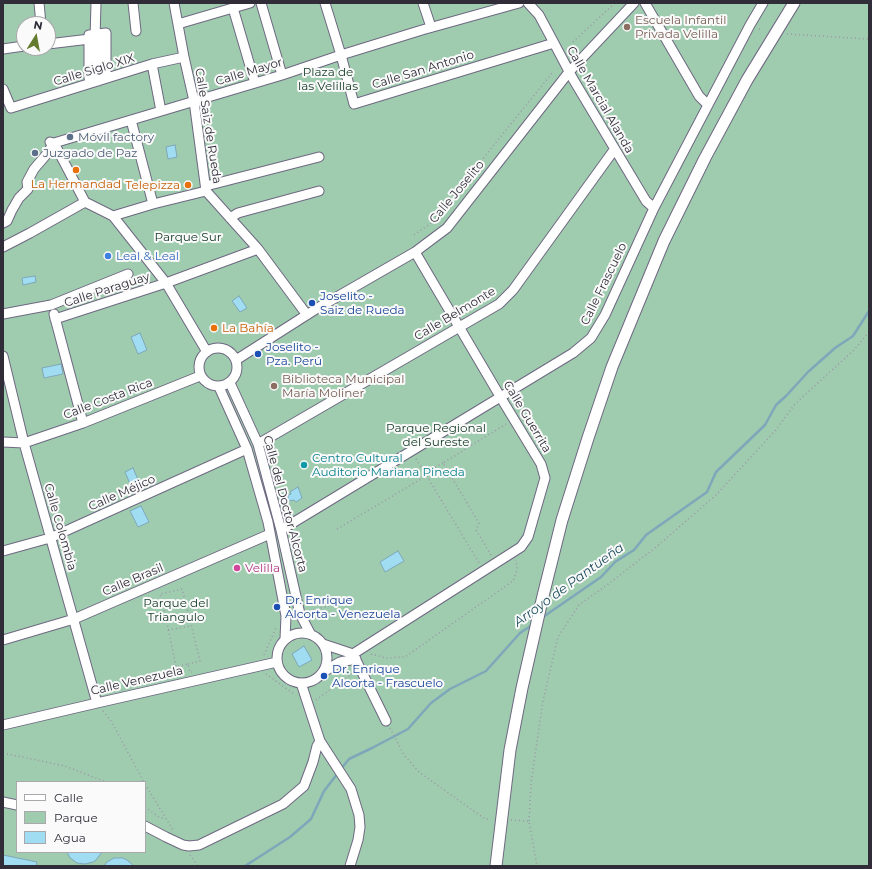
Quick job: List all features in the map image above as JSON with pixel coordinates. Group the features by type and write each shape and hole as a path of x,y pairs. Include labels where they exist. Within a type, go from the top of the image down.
{"main road":[{"path":"496,866 510,750 533,638 562,520 612,367 664,241 705,158 747,80 794,3"}],"street":[{"path":"39,3 40,16"},
{"path":"93,37 96,3"},
{"path":"133,3 136,31"},
{"name":"Calle Saiz de Rueda","path":"174,3 194,101 206,189 258,249 307,315"},
{"path":"178,24 250,3"},
{"path":"261,3 282,75"},
{"name":"Calle San Antonio","path":"325,3 354,104 554,43"},
{"path":"423,3 431,28"},
{"name":"Calle Mayor","path":"52,142 161,112 282,75 341,55 519,3"},
{"name":"Calle Marcial Alanda","path":"528,3 538,16 554,43 614,150 646,201 654,208"},
{"name":"Calle Joselito","path":"236,360 307,315 415,252 447,228 569,72 634,3"},
{"path":"645,3 699,96 708,105"},
{"name":"Calle Frascuelo","path":"281,530 573,354 591,338 605,315 654,208 763,3"},
{"path":"233,8 255,83"},
{"path":"56,43 93,37 98,38 94,80"},
{"path":"3,49 16,47"},
{"name":"Calle Siglo XIX","path":"3,89 12,108 94,80 152,64 184,58"},
{"path":"152,64 161,112"},
{"path":"131,120 153,204"},
{"path":"52,142 85,202 112,216 166,283 207,352"},
{"path":"3,223 7,221 12,210 28,189 26,182 34,169 46,155 52,142"},
{"name":"Calle Belmonte","path":"258,444 499,304 513,290 614,150"},
{"path":"112,216 318,157"},
{"path":"230,218 238,213 319,191"},
{"path":"3,247 85,202"},
{"name":"Calle Paraguay","path":"55,319 166,283 258,249"},
{"name":"Calle Guerrita","path":"323,672 340,662 355,657 521,547 528,537 545,478 541,464 415,252"},
{"path":"3,314 51,305 128,274"},
{"path":"51,305 84,423"},
{"path":"215,348 224,349 231,353 236,360 237,373 230,383 219,387 211,386 200,376 199,362 202,356 215,348"},
{"name":"Calle Colombia","path":"3,356 24,443 97,703"},
{"name":"Calle Costa Rica","path":"24,443 84,423 200,376"},
{"name":"Calle del Doctor Alcorta","path":"230,383 258,444 281,530 300,614 310,634"},
{"name":"Calle del Doctor Alcorta","path":"219,387 247,449 268,522 286,616 285,639"},
{"path":"3,442 24,443"},
{"name":"Calle Méjico","path":"3,551 50,538 247,449"},
{"name":"Calle Brasil","path":"3,640 74,619 270,534"},
{"path":"301,632 310,634 318,638 326,650 326,666 318,678 310,682 294,682 286,678 281,672 277,662 280,646 285,639 293,634 301,632"},
{"path":"323,644 355,657 386,721"},
{"name":"Calle Venezuela","path":"3,725 277,662"},
{"path":"301,683 320,741 351,790 359,815 360,828 358,840 350,866"},
{"path":"146,827 183,845 200,845 283,804 304,786 320,741"},
{"path":"3,802 16,805"}],"path":[{"path":"573,42 615,3"},
{"path":"788,34 869,39"},
{"path":"414,234 430,224 553,72"},
{"path":"537,866 529,821 531,783 542,708 558,637 580,605 655,548 716,495 775,431 795,404 854,350 869,332"},
{"path":"425,473 514,419"},
{"path":"412,452 484,571"},
{"path":"443,463 479,523 476,530 496,564"},
{"path":"337,529 426,476"},
{"path":"369,653 387,658 405,657 445,630 513,580 517,570 517,561 512,554"},
{"path":"167,587 170,592"},
{"path":"182,589 200,661 176,667 160,594 170,592 182,589"},
{"path":"162,604 185,600"},
{"path":"308,612 329,606"},
{"path":"263,658 278,624"},
{"path":"168,630 191,626"},
{"path":"188,664 190,672 196,671"},
{"path":"307,702 315,700 360,668"},
{"path":"264,673 295,694"},
{"path":"97,703 110,721 143,781"},
{"path":"391,731 404,755 419,772 485,818 529,821"},
{"path":"3,753 65,766 103,781"},
{"path":"146,786 198,866"},
{"path":"146,808 158,817 166,819"}],"green space":[{"name":"Parque Regional del Sureste","path":"3,3 869,3 869,866 3,866"}],"water":[{"path":"175,145 177,157 168,159 166,147"},
{"path":"35,276 36,282 23,285 22,278"},
{"path":"239,296 247,308 240,312 232,301"},
{"path":"140,333 147,350 138,354 131,337"},
{"path":"61,364 63,374 44,378 42,368"},
{"path":"133,468 139,482 131,486 125,472"},
{"path":"298,487 302,498 296,502 294,500 288,501 288,495 291,494 290,492"},
{"path":"141,506 149,522 138,527 130,511"},
{"path":"398,551 404,561 385,572 380,562"},
{"path":"304,646 312,660 299,667 292,654"},
{"path":"68,853 101,853 96,860 85,864 77,863 70,858"},
{"path":"3,855 37,862 36,866 3,866"},
{"path":"114,858 123,858 134,866 104,866 107,862"}],"waterway":[{"name":"Arroyo de Pantueña","path":"543,617 601,577 615,562 634,550 646,535 707,492 716,472 765,425 776,405 808,372 835,348 853,336 869,311"},
{"name":"Arroyo de Pantueña","path":"341,769 349,759 408,729 431,703 450,689 486,671 520,633 532,625"},
{"name":"Arroyo de Pantueña","path":"245,866 290,837 311,819 324,791 338,773"}],"place":[{"name":"Escuela Infantil Privada Velilla","path":"627,27"},
{"name":"Móvil factory","path":"70,137"},
{"name":"Juzgado de Paz","path":"35,153"},
{"name":"La Hermandad","path":"76,170"},
{"name":"Telepizza","path":"188,185"},
{"name":"Leal & Leal","path":"108,256"},
{"name":"Joselito - Saiz de Rueda","path":"312,303"},
{"name":"La Bahía","path":"214,328"},
{"name":"Joselito - Pza. Perú","path":"258,354"},
{"name":"Biblioteca Municipal María Moliner","path":"274,386"},
{"name":"Centro Cultural Auditorio Mariana Pineda","path":"304,465"},
{"name":"Velilla","path":"237,568"},
{"name":"Dr. Enrique Alcorta - Venezuela","path":"277,607"},
{"name":"Dr. Enrique Alcorta - Frascuelo","path":"324,676"}],"park label":[{"name":"Plaza de las Velillas","path":"328,79"},
{"name":"Parque Sur","path":"188,237"},
{"name":"Parque del Triangulo","path":"176,610"}]}
